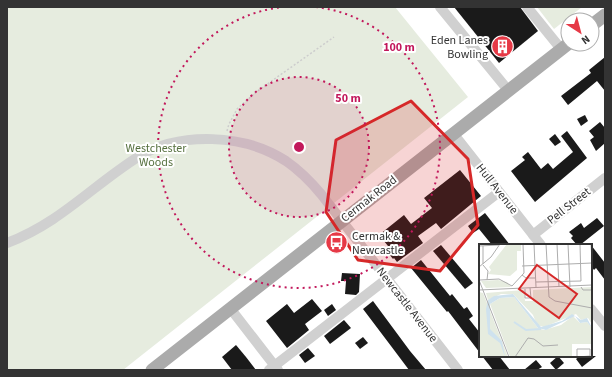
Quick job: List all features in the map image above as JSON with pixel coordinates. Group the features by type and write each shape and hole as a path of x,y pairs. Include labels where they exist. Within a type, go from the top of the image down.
{"main road":[{"name":"Cermak Road","path":"152,370 560,49"}],"street":[{"path":"440,7 508,90"},
{"path":"527,7 560,42"},
{"name":"Hull Avenue","path":"453,132 540,244"},
{"name":"Newcastle Avenue","path":"7,243 41,228 60,216 139,157 167,144 197,139 225,140 255,147 286,160 316,188 458,370"},
{"name":"Pell Street","path":"533,235 605,178"},
{"path":"230,308 274,369 499,192"},
{"path":"592,310 605,326"}],"path":[{"path":"225,140 229,124 237,108 256,92 334,37"}],"highlighted area":[{"path":"411,101 468,159 478,225 440,271 358,260 326,212 336,140"}],"green space":[{"name":"Westchester Woods","path":"7,7 395,7 468,97 123,370 7,370"},
{"path":"537,7 582,7 576,12 560,12 560,24 554,29"}],"building":[{"name":"Eden Lanes Bowling","path":"454,7 520,7 538,31 499,63"},
{"path":"605,57 605,91 597,81 568,105 561,96 591,73 589,70"},
{"path":"585,115 588,121 581,126 577,119"},
{"path":"600,122 605,128 605,143 596,151 590,140 594,137 589,131"},
{"path":"567,131 587,158 535,202 511,171 525,160 522,157 528,152 541,169 548,163 553,169 573,152 561,136"},
{"path":"555,134 561,142 555,146 549,139"},
{"path":"460,170 481,196 441,229 436,223 418,236 423,243 397,262 385,249 388,246 379,235 404,215 411,224 432,208 424,198"},
{"path":"485,213 509,244 491,244 479,229 473,233 468,226"},
{"path":"597,218 604,226 581,244 576,244 571,238 573,236 569,232 581,223 584,228"},
{"path":"441,245 473,283 465,289 433,251"},
{"path":"592,246 605,263 605,280 596,268 594,270 592,267"},
{"path":"421,260 450,296 452,294 464,309 467,307 473,316 469,319 479,332 479,352 448,311 447,312 411,268"},
{"path":"342,273 360,274 359,292 356,295 345,294 346,281 341,281"},
{"path":"312,299 322,311 305,324 309,330 287,348 266,321 287,304 294,313"},
{"path":"373,301 426,370 409,370 363,309"},
{"path":"332,304 336,310 328,316 324,310"},
{"path":"344,320 351,328 330,344 324,336"},
{"path":"363,337 368,343 360,349 355,343"},
{"path":"236,345 256,370 232,370 222,357"},
{"path":"308,348 315,356 305,363 299,355"},
{"path":"596,356 582,367 576,359 579,357"},
{"path":"483,357 500,357 510,370 493,370"},
{"path":"559,357 564,363 556,370 550,363"},
{"path":"536,360 542,367 537,370 524,370"}],"place":[{"name":"Eden Lanes Bowling","path":"503,47"},
{"name":"Cermak & Newcastle","path":"336,243"}]}
